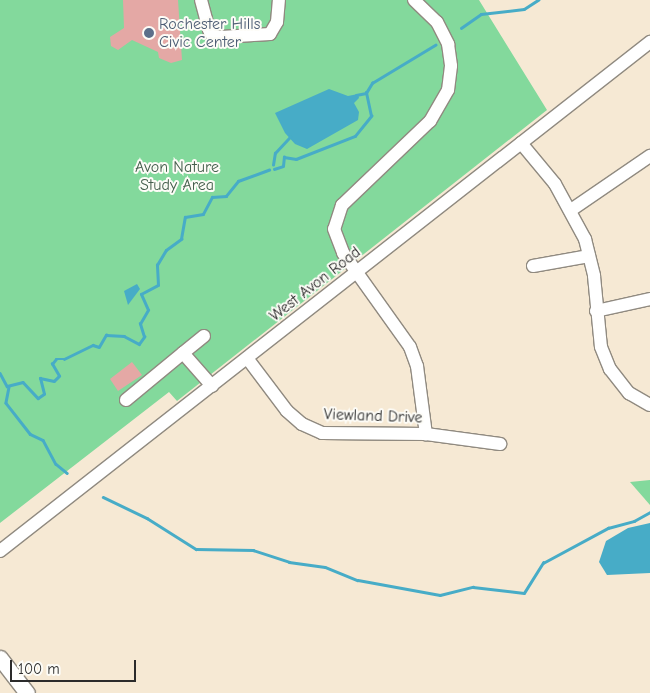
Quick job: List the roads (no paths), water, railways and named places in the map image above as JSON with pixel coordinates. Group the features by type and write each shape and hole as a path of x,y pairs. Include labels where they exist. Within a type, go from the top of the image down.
{"main road":[{"path":"0,658 27,693"}],"street":[{"path":"201,0 209,30 212,35 221,36 270,34 277,22 279,0"},
{"path":"414,0 432,16 445,36 451,60 450,83 434,116 347,200 337,215 336,240 410,347 417,366 426,434"},
{"name":"West Avon Road","path":"0,551 650,42"},
{"path":"521,143 554,184 571,210 589,256 594,276 601,347 610,369 629,393 650,405"},
{"path":"571,210 650,156"},
{"path":"533,266 589,256"},
{"path":"596,311 650,299"},
{"path":"126,400 204,336"},
{"path":"183,353 212,386"},
{"name":"Viewland Drive","path":"246,358 287,411 302,424 322,433 426,434 500,444"}],"water":[{"path":"329,89 348,96 358,94 359,98 354,103 359,112 358,120 307,149 295,144 285,133 275,113"},
{"path":"137,284 140,289 128,305 124,291"},
{"path":"650,523 650,573 607,575 599,562 606,541 628,528"}],"waterway":[{"path":"461,28 481,14 524,9 538,0"},
{"path":"274,169 283,166 284,157 296,159 355,136 371,116 366,93 372,83 435,45"},
{"path":"356,95 366,93"},
{"path":"273,165 275,153 290,137"},
{"path":"0,373 7,386 23,382 38,398 44,394 40,378 54,381 59,376 52,364 56,359 64,359 93,345 99,347 106,335 124,336 139,344 144,337 140,324 148,310 141,294 158,285 157,265 166,250 181,239 185,217 203,214 212,197 226,196 238,181 269,170"},
{"path":"9,387 6,403 30,434 43,440 56,464 67,473"},
{"path":"103,497 147,518 196,549 253,550 289,562 325,567 358,580 440,595 473,587 524,593 543,563 608,528 634,521 650,512"}],"place":[{"name":"Rochester Hills Civic Center","path":"149,33"}],"park label":[{"name":"Avon Nature Study Area","path":"177,176"}]}
